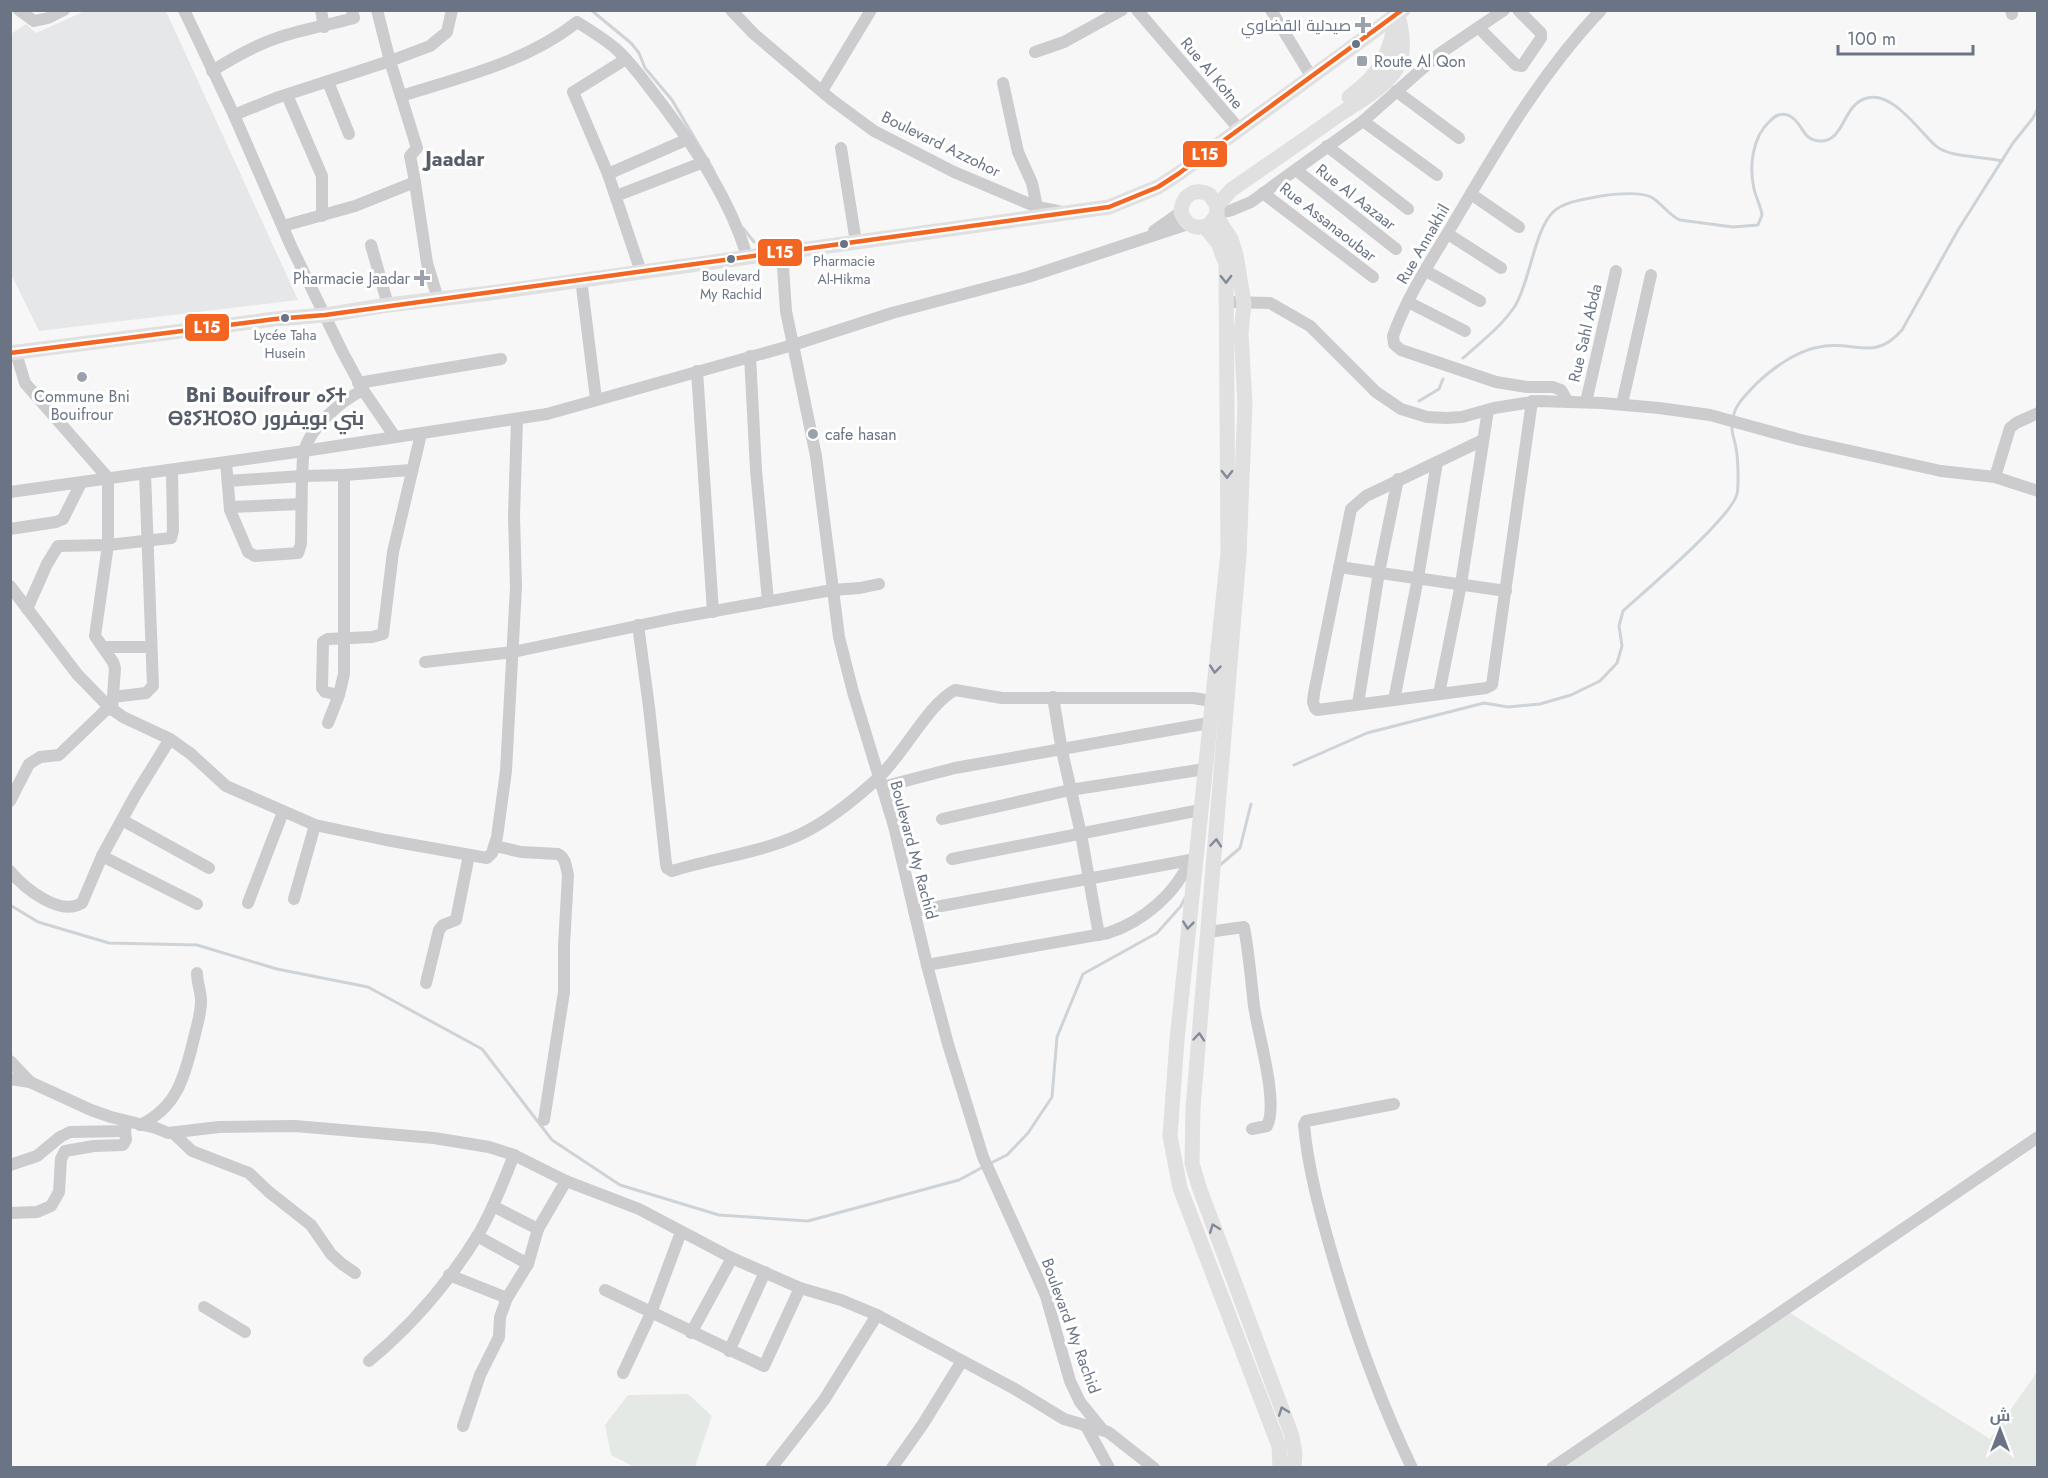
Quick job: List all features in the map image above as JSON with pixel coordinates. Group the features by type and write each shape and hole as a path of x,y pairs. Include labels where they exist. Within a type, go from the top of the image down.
{"main road":[{"path":"13,353 490,293 1120,204 1158,187 1240,130 1400,12"},
{"path":"1206,193 1226,184 1359,90 1382,66 1388,54 1400,12"},
{"path":"1280,1467 1279,1446 1179,1188 1170,1136 1192,861 1200,810 1228,553 1226,264 1218,243 1214,216 1213,198 1206,193 1196,192 1183,201 1185,218 1196,228 1214,216 1231,190 1363,99 1390,77 1402,54 1400,12"},
{"path":"1214,216 1231,239 1244,303 1241,333 1245,404 1239,556 1193,1108 1192,1163 1292,1436 1295,1453 1294,1467"}],"street":[{"path":"20,10 34,21 48,18 64,10"},
{"path":"184,10 325,315 361,387 395,436"},
{"path":"321,10 324,27"},
{"path":"212,71 242,53 280,37 354,18 352,10"},
{"path":"377,10 417,148 410,159 428,262 438,299"},
{"path":"234,115 430,46 447,32 452,10"},
{"name":"Boulevard Azzohor","path":"731,10 754,33 822,91 874,131 963,176 1037,207 1068,213"},
{"path":"822,91 871,10"},
{"path":"1035,52 1064,42 1122,10"},
{"name":"Rue Al Kotne","path":"1137,10 1240,130"},
{"path":"1271,10 1311,76"},
{"path":"1214,216 1251,202 1363,121 1439,54 1504,10"},
{"path":"1479,28 1516,65 1522,66 1541,38 1541,33 1518,10"},
{"name":"Rue Annakhil","path":"1569,402 1558,388 1496,382 1397,348 1393,342 1393,336 1408,302 1530,99 1601,10"},
{"path":"401,96 505,62 556,37 577,22 604,40 626,59 688,139 704,162 730,213 747,256"},
{"path":"626,59 573,92 608,174 642,272"},
{"path":"328,82 349,134"},
{"path":"1003,83 1018,152 1032,183 1037,207"},
{"path":"1396,91 1459,138"},
{"path":"287,95 322,176 322,216"},
{"path":"1363,121 1437,175"},
{"path":"608,174 688,139"},
{"path":"1328,146 1408,209"},
{"path":"841,148 856,242"},
{"path":"616,196 704,162"},
{"name":"Rue Al Aazaar","path":"1296,170 1396,249"},
{"path":"283,226 355,206 415,182"},
{"name":"Rue Assanaoubar","path":"1263,193 1372,277"},
{"path":"1471,194 1519,227"},
{"path":"10,492 547,414 793,345 892,313 1028,277 1137,240 1162,226 1185,218"},
{"path":"1448,234 1501,268"},
{"path":"371,245 388,305"},
{"name":"Boulevard My Rachid","path":"782,252 786,311 816,456 832,590 843,652 894,826 948,1044 983,1157 1046,1296 1075,1392 1087,1412 1102,1430"},
{"path":"1426,271 1480,301"},
{"name":"Rue Sahl Abda","path":"1586,402 1617,271"},
{"path":"1622,404 1651,275"},
{"path":"581,279 596,399"},
{"path":"1227,302 1269,303 1310,326 1376,392 1401,409 1427,417 1462,417 1532,401 1622,404 1721,418 1742,425 1941,471 1995,477 2037,491"},
{"path":"1408,302 1465,331"},
{"path":"13,353 25,383 108,478 108,545 95,636 115,668 111,704"},
{"path":"750,356 756,471 768,601"},
{"path":"226,462 230,507 248,552 255,556 298,553 301,544 304,451 331,411 361,387 501,359"},
{"path":"697,371 713,612"},
{"path":"1483,440 1398,479 1366,496 1351,509 1313,705 1317,710 1486,688 1492,685 1532,401"},
{"path":"1439,694 1461,584 1488,410"},
{"path":"1995,477 2010,428 2037,413"},
{"path":"10,586 77,674 123,717 170,739 191,754 218,781 315,825 487,858 495,846 506,771 516,587 514,516 517,419"},
{"path":"339,695 322,690 323,642 328,639 379,637 384,633 393,552 421,434"},
{"path":"1394,700 1418,578 1437,462"},
{"path":"27,609 56,548 170,539 173,534 172,470"},
{"path":"228,481 411,470"},
{"path":"10,801 29,764 40,758 59,755 111,704 151,691 153,686 145,473"},
{"path":"328,723 344,674 344,475"},
{"path":"1358,704 1379,572 1398,479"},
{"path":"10,529 63,519 81,483"},
{"path":"230,507 301,504"},
{"path":"1339,567 1506,591"},
{"path":"425,662 513,651 768,601 879,584"},
{"path":"638,625 666,864 668,869 672,870 721,859 797,836 825,820 880,782 929,715 952,691 962,690 1002,698 1193,698 1212,701"},
{"path":"103,647 151,647"},
{"path":"1053,697 1099,935"},
{"path":"880,782 1209,723"},
{"path":"10,871 32,893 63,906 73,908 84,901 102,856 170,739"},
{"path":"942,819 1070,790 1204,769"},
{"path":"952,859 1200,810"},
{"path":"248,903 283,812"},
{"path":"122,820 208,868"},
{"path":"294,899 315,825"},
{"path":"495,846 521,852 558,854 563,856 568,875 564,992 543,1120"},
{"path":"426,983 439,930 443,925 456,920 469,855"},
{"path":"102,856 197,904"},
{"path":"914,911 1192,861"},
{"path":"927,965 1122,929 1148,912 1179,881 1192,861"},
{"path":"1208,932 1244,927 1271,1116 1267,1126 1252,1129"},
{"path":"10,1165 37,1156 60,1137 70,1132 131,1126 159,1114 165,1108 183,1077 201,1009 197,973"},
{"path":"10,1061 30,1082"},
{"path":"10,1079 30,1082 131,1126 166,1131 219,1127 305,1126 434,1138 489,1147 514,1155 566,1181 639,1209 732,1258 800,1288 841,1300 877,1315 1064,1419 1113,1435 1155,1467"},
{"path":"1394,1104 1306,1121 1304,1125 1307,1152 1322,1219 1351,1320 1385,1408 1412,1467"},
{"path":"10,1213 37,1212 51,1206 59,1192 61,1159 65,1151 94,1146 123,1145 131,1126"},
{"path":"166,1131 192,1150 249,1173 311,1225 331,1254 355,1273"},
{"path":"1552,1467 2037,1137"},
{"path":"369,1361 413,1322 477,1236 493,1206 514,1155"},
{"path":"463,1426 480,1375 499,1337 500,1317 507,1298 528,1264 538,1229 566,1181"},
{"path":"493,1206 538,1229"},
{"path":"623,1372 651,1313 681,1232"},
{"path":"477,1236 528,1264"},
{"path":"691,1333 732,1258"},
{"path":"729,1351 765,1272"},
{"path":"449,1275 507,1298"},
{"path":"605,1290 691,1333 765,1366 800,1288"},
{"path":"204,1307 245,1332"},
{"path":"771,1467 824,1400 877,1315"},
{"path":"892,1467 923,1424 962,1361"},
{"path":"1086,1426 1109,1467"}],"shaded area":[{"name":"Lycée Taha Husein","path":"85,11 166,11 298,300 39,331 11,274 11,34 26,24 36,33"},
{"path":"1787,1311 1990,1439 2037,1372 2037,1467 1561,1468"},
{"path":"688,1394 712,1416 695,1467 634,1467 611,1455 605,1425 628,1395"}],"waterway":[{"path":"591,10 631,43 639,53 645,68 672,100 714,171"},
{"path":"1463,358 1498,327 1515,306 1525,284 1541,231 1553,212 1563,205 1601,196 1640,194 1651,197 1680,220 1733,227 1758,225 1762,215 1753,180 1753,153 1759,135 1772,119 1779,115 1785,114 1794,119 1809,138 1819,141 1828,140 1839,130 1859,102 1877,97 1896,106 1942,150 1958,155 2002,161"},
{"path":"1733,418 1745,395 1771,371 1796,355 1825,346 1874,348 1883,345 1902,330 1958,230 2038,108"},
{"path":"743,228 754,242"},
{"path":"1419,401 1439,389 1443,379"},
{"path":"1294,765 1367,733 1484,703 1508,707 1540,704 1571,695 1600,681 1617,663 1622,646 1619,626 1623,611 1704,536 1720,519 1737,494 1737,452 1732,425"},
{"path":"1220,865 1240,848 1251,804"},
{"path":"991,1163 1007,1155 1028,1133 1052,1097 1057,1037 1083,974 1157,933 1181,906 1185,898"},
{"path":"10,905 38,922 109,943 197,945 277,969 368,987 482,1049 552,1140 620,1185 719,1215 808,1221 959,1180 985,1166"}],"transit line":[{"name":"L15","path":"10,353 275,319 325,315 1109,207 1158,187 1178,174 1402,10"}],"place":[{"name":"صيدلية القضاوي","path":"1363,25"},
{"name":"Route Al Qon","path":"1362,61"},
{"name":"Pharmacie Al-Hikma","path":"844,244"},
{"name":"Boulevard My Rachid","path":"731,259"},
{"name":"Pharmacie Jaadar","path":"422,278"},
{"name":"Lycée Taha Husein","path":"285,318"},
{"name":"Commune Bni Bouifrour","path":"82,377"},
{"name":"cafe hasan","path":"813,434"}],"district":[{"name":"Jaadar","path":"455,159"},
{"name":"Bni Bouifrour ⴰⵢⵜ ⴱⵓⵢⴼⵔⵓⵔ بني بويفرور","path":"266,406"}]}
